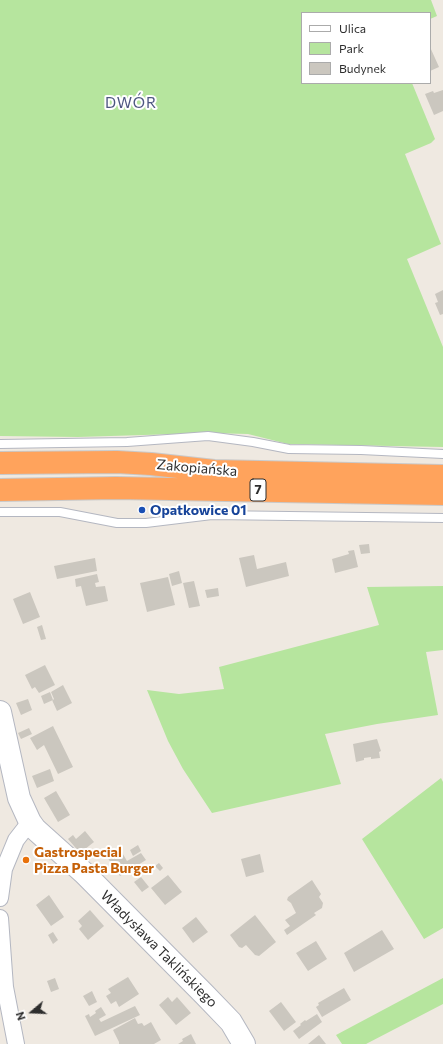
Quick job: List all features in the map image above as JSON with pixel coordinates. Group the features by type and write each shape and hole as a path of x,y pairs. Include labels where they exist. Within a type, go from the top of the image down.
{"highway":[{"name":"Zakopiańska","path":"0,463 117,462 214,470 443,476"},
{"name":"Zakopiańska","path":"0,490 116,488 443,494"}],"street":[{"name":"Władysława Taklińskiego","path":"0,712 19,798 30,822 205,995 231,1022 244,1044"},
{"path":"0,898 3,873 6,864 16,840 30,822"},
{"path":"0,918 2,988 16,1044"}],"lane":[{"path":"0,444 140,441 208,436 253,442 289,449 361,450 443,454"},
{"path":"0,512 60,512 124,523 146,523 212,514 443,518"}],"green space":[{"path":"0,0 431,0 437,16 431,19 431,12 301,12 301,84 412,84 435,139 431,143 405,154 441,244 407,259 443,347 443,447 288,444 248,434 209,433 78,437 0,436"},
{"path":"443,586 443,650 426,652 438,715 377,724 325,734 341,784 212,813 183,769 168,741 147,690 179,694 224,689 219,667 379,625 367,587"},
{"path":"441,778 443,782 443,928 424,939 362,839"},
{"path":"443,978 443,1004 366,1044 342,1044 336,1035"}],"building":[{"path":"431,49 439,67 431,71"},
{"path":"443,90 443,111 434,115 425,94"},
{"path":"443,290 443,314 440,315 435,303 438,302 435,294"},
{"path":"369,544 370,553 361,554 359,545"},
{"path":"354,550 358,567 335,573 332,559 349,554 348,551"},
{"path":"254,555 257,569 286,562 289,576 246,587 239,558"},
{"path":"95,558 97,571 57,579 54,566"},
{"path":"179,571 182,583 172,586 169,574"},
{"path":"97,574 99,582 95,583 96,587 105,586 108,601 86,606 81,586 76,587 75,579"},
{"path":"168,577 175,605 147,612 140,583"},
{"path":"194,581 200,606 189,608 183,583"},
{"path":"218,588 219,596 207,598 205,590"},
{"path":"30,592 40,617 23,624 13,599"},
{"path":"42,625 46,639 41,640 37,627"},
{"path":"45,665 55,685 39,693 35,687 32,689 25,675"},
{"path":"63,685 72,703 57,711 52,700 44,704 41,696 50,692 53,700 54,699 51,692"},
{"path":"28,699 32,710 21,715 16,703"},
{"path":"53,726 73,767 58,774 44,745 37,750 30,738"},
{"path":"29,728 32,734 21,739 18,733"},
{"path":"377,739 381,751 379,752 380,758 364,758 364,760 356,762 353,744"},
{"path":"50,769 54,781 37,788 32,776"},
{"path":"56,791 70,815 58,822 44,798"},
{"path":"85,831 94,842 80,853 68,839 73,835 76,839"},
{"path":"138,845 141,851 133,856 130,850"},
{"path":"120,849 127,861 141,853 146,860 120,876 107,857"},
{"path":"260,854 264,872 246,877 241,859"},
{"path":"159,863 163,868 160,871 155,866"},
{"path":"168,875 182,892 165,905 151,888"},
{"path":"141,877 149,887 142,892 134,882"},
{"path":"312,880 321,894 319,897 323,903 322,908 314,913 316,915 287,935 284,930 290,926 285,920 296,913 291,903 287,900 288,897"},
{"path":"49,895 64,917 51,926 36,905"},
{"path":"90,910 104,926 88,940 79,929 82,926 78,921"},
{"path":"255,915 276,942 259,956 255,955 246,945 242,948 239,947 230,935"},
{"path":"196,917 208,932 193,943 182,928"},
{"path":"382,930 394,949 354,972 344,953"},
{"path":"53,932 58,940 53,944 48,935"},
{"path":"316,941 327,959 308,971 296,953"},
{"path":"128,977 139,994 119,1007 116,1001 111,1004 106,996 111,993 108,989"},
{"path":"55,978 59,989 51,992 47,981"},
{"path":"344,988 351,1000 322,1017 316,1007 319,1005 318,1003"},
{"path":"92,991 97,1002 89,1006 83,996"},
{"path":"168,997 172,1002 177,997 191,1013 176,1025 159,1005"},
{"path":"281,1002 296,1022 284,1031 269,1011"},
{"path":"135,1006 140,1015 95,1036 85,1016 89,1014 90,1017 101,1007 106,1015 99,1019 101,1022"},
{"path":"317,1014 322,1022 299,1039 293,1031 305,1020 306,1021"},
{"path":"135,1018 138,1024 142,1023 144,1026 151,1022 161,1040 154,1044 119,1044 113,1030"},
{"path":"191,1034 196,1044 178,1044 183,1041 182,1039"},
{"path":"319,1035 326,1044 308,1044"}],"place":[{"name":"Opatkowice 01","path":"142,510"},
{"name":"Gastrospecial Pizza Pasta Burger","path":"26,860"}],"district":[{"name":"DWÓR","path":"131,103"}]}
